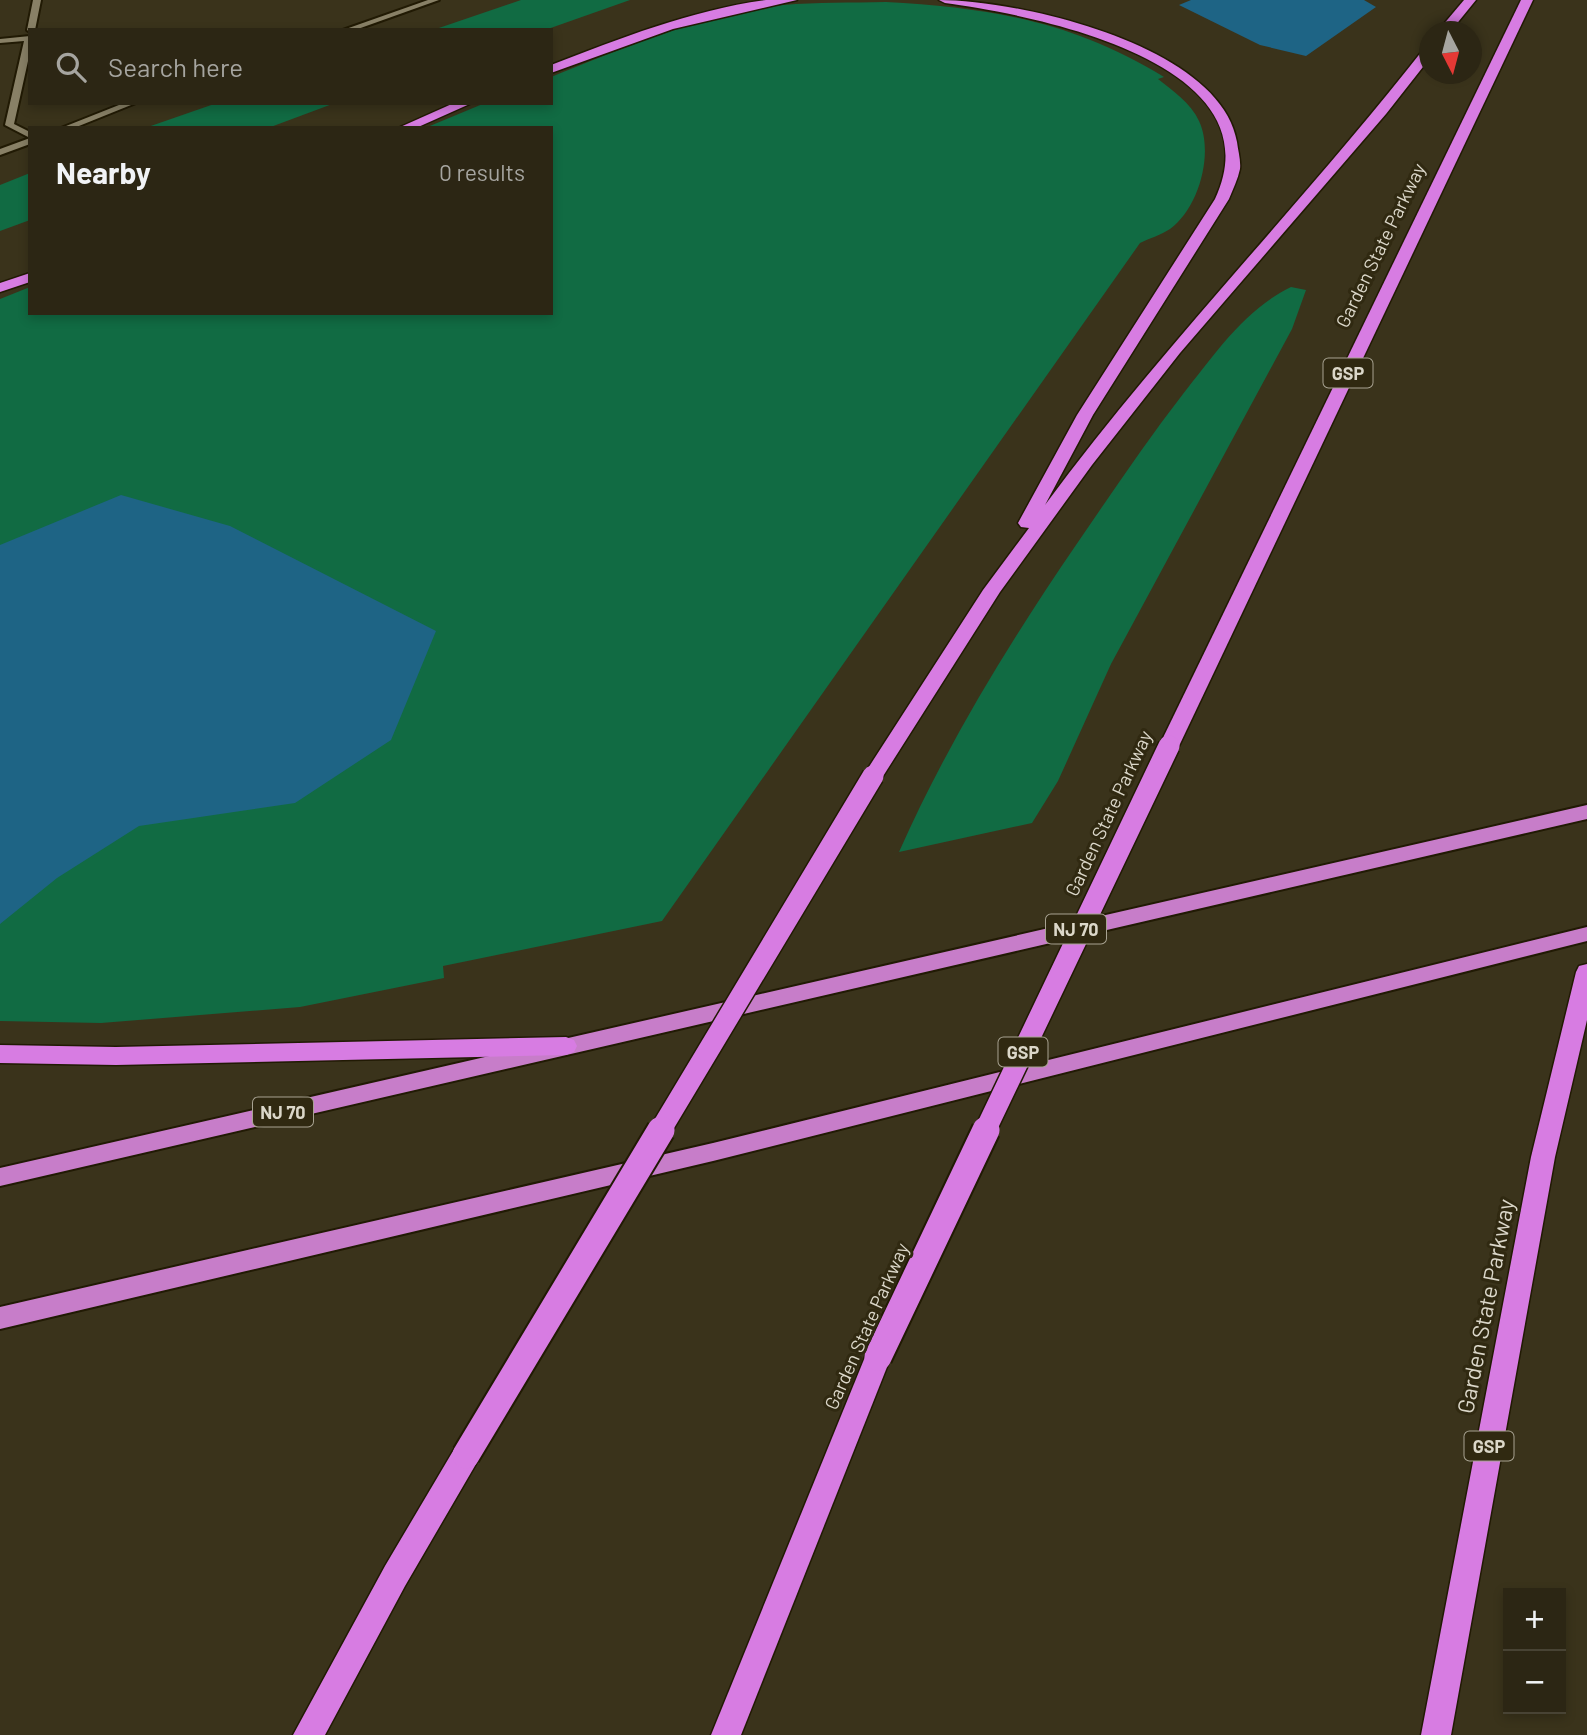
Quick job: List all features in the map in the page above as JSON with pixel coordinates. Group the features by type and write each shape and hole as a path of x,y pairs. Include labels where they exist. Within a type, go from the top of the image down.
{"highway":[{"path":"553,68 666,25 709,13 791,0"},
{"path":"945,0 1002,7 1065,22 1098,32 1155,58 1179,72 1200,90 1226,122 1233,149 1234,163 1222,199 1085,415 992,590"},
{"path":"1452,21 1470,0"},
{"name":"Garden State Parkway","path":"726,1735 878,1357 1527,0"},
{"path":"308,1735 466,1455 873,776 992,590 1130,403 1338,164 1419,63"},
{"path":"409,126 461,105"},
{"path":"0,288 28,278"},
{"name":"NJ 70","path":"0,1177 1587,812"},
{"path":"0,1318 713,1152 1587,934"},
{"name":"Garden State Parkway","path":"1436,1735 1543,1157 1587,972"},
{"path":"0,1054 130,1056 566,1046"}],"lane":[{"path":"31,28 37,0"},
{"path":"353,28 435,0"},
{"path":"0,41 28,37"},
{"path":"28,41 9,125 28,134"},
{"path":"70,126 127,105"},
{"path":"0,152 28,142"}],"green space":[{"path":"521,0 630,0 551,28 439,28"},
{"path":"886,2 961,8 1030,21 1097,42 1164,77 1158,79 1181,97 1196,114 1203,134 1204,164 1196,194 1189,208 1170,229 1140,243 662,921 443,966 444,978 300,1007 101,1023 0,1021 0,299 28,288 28,315 553,315 553,126 430,126 480,105 553,105 553,76 636,43 694,24 753,9 822,3"},
{"path":"211,105 330,105 273,126 151,126"},
{"path":"28,174 28,221 0,231 0,185"},
{"path":"1291,287 1306,290 1292,329 1111,664 1058,781 1032,823 899,852 937,772 980,695 1051,582 1128,469 1231,334 1274,296"}],"water":[{"path":"1191,0 1364,0 1376,7 1306,56 1260,45 1179,5"},
{"path":"121,495 230,526 436,631 391,740 295,803 139,826 57,878 0,924 0,545"}]}
